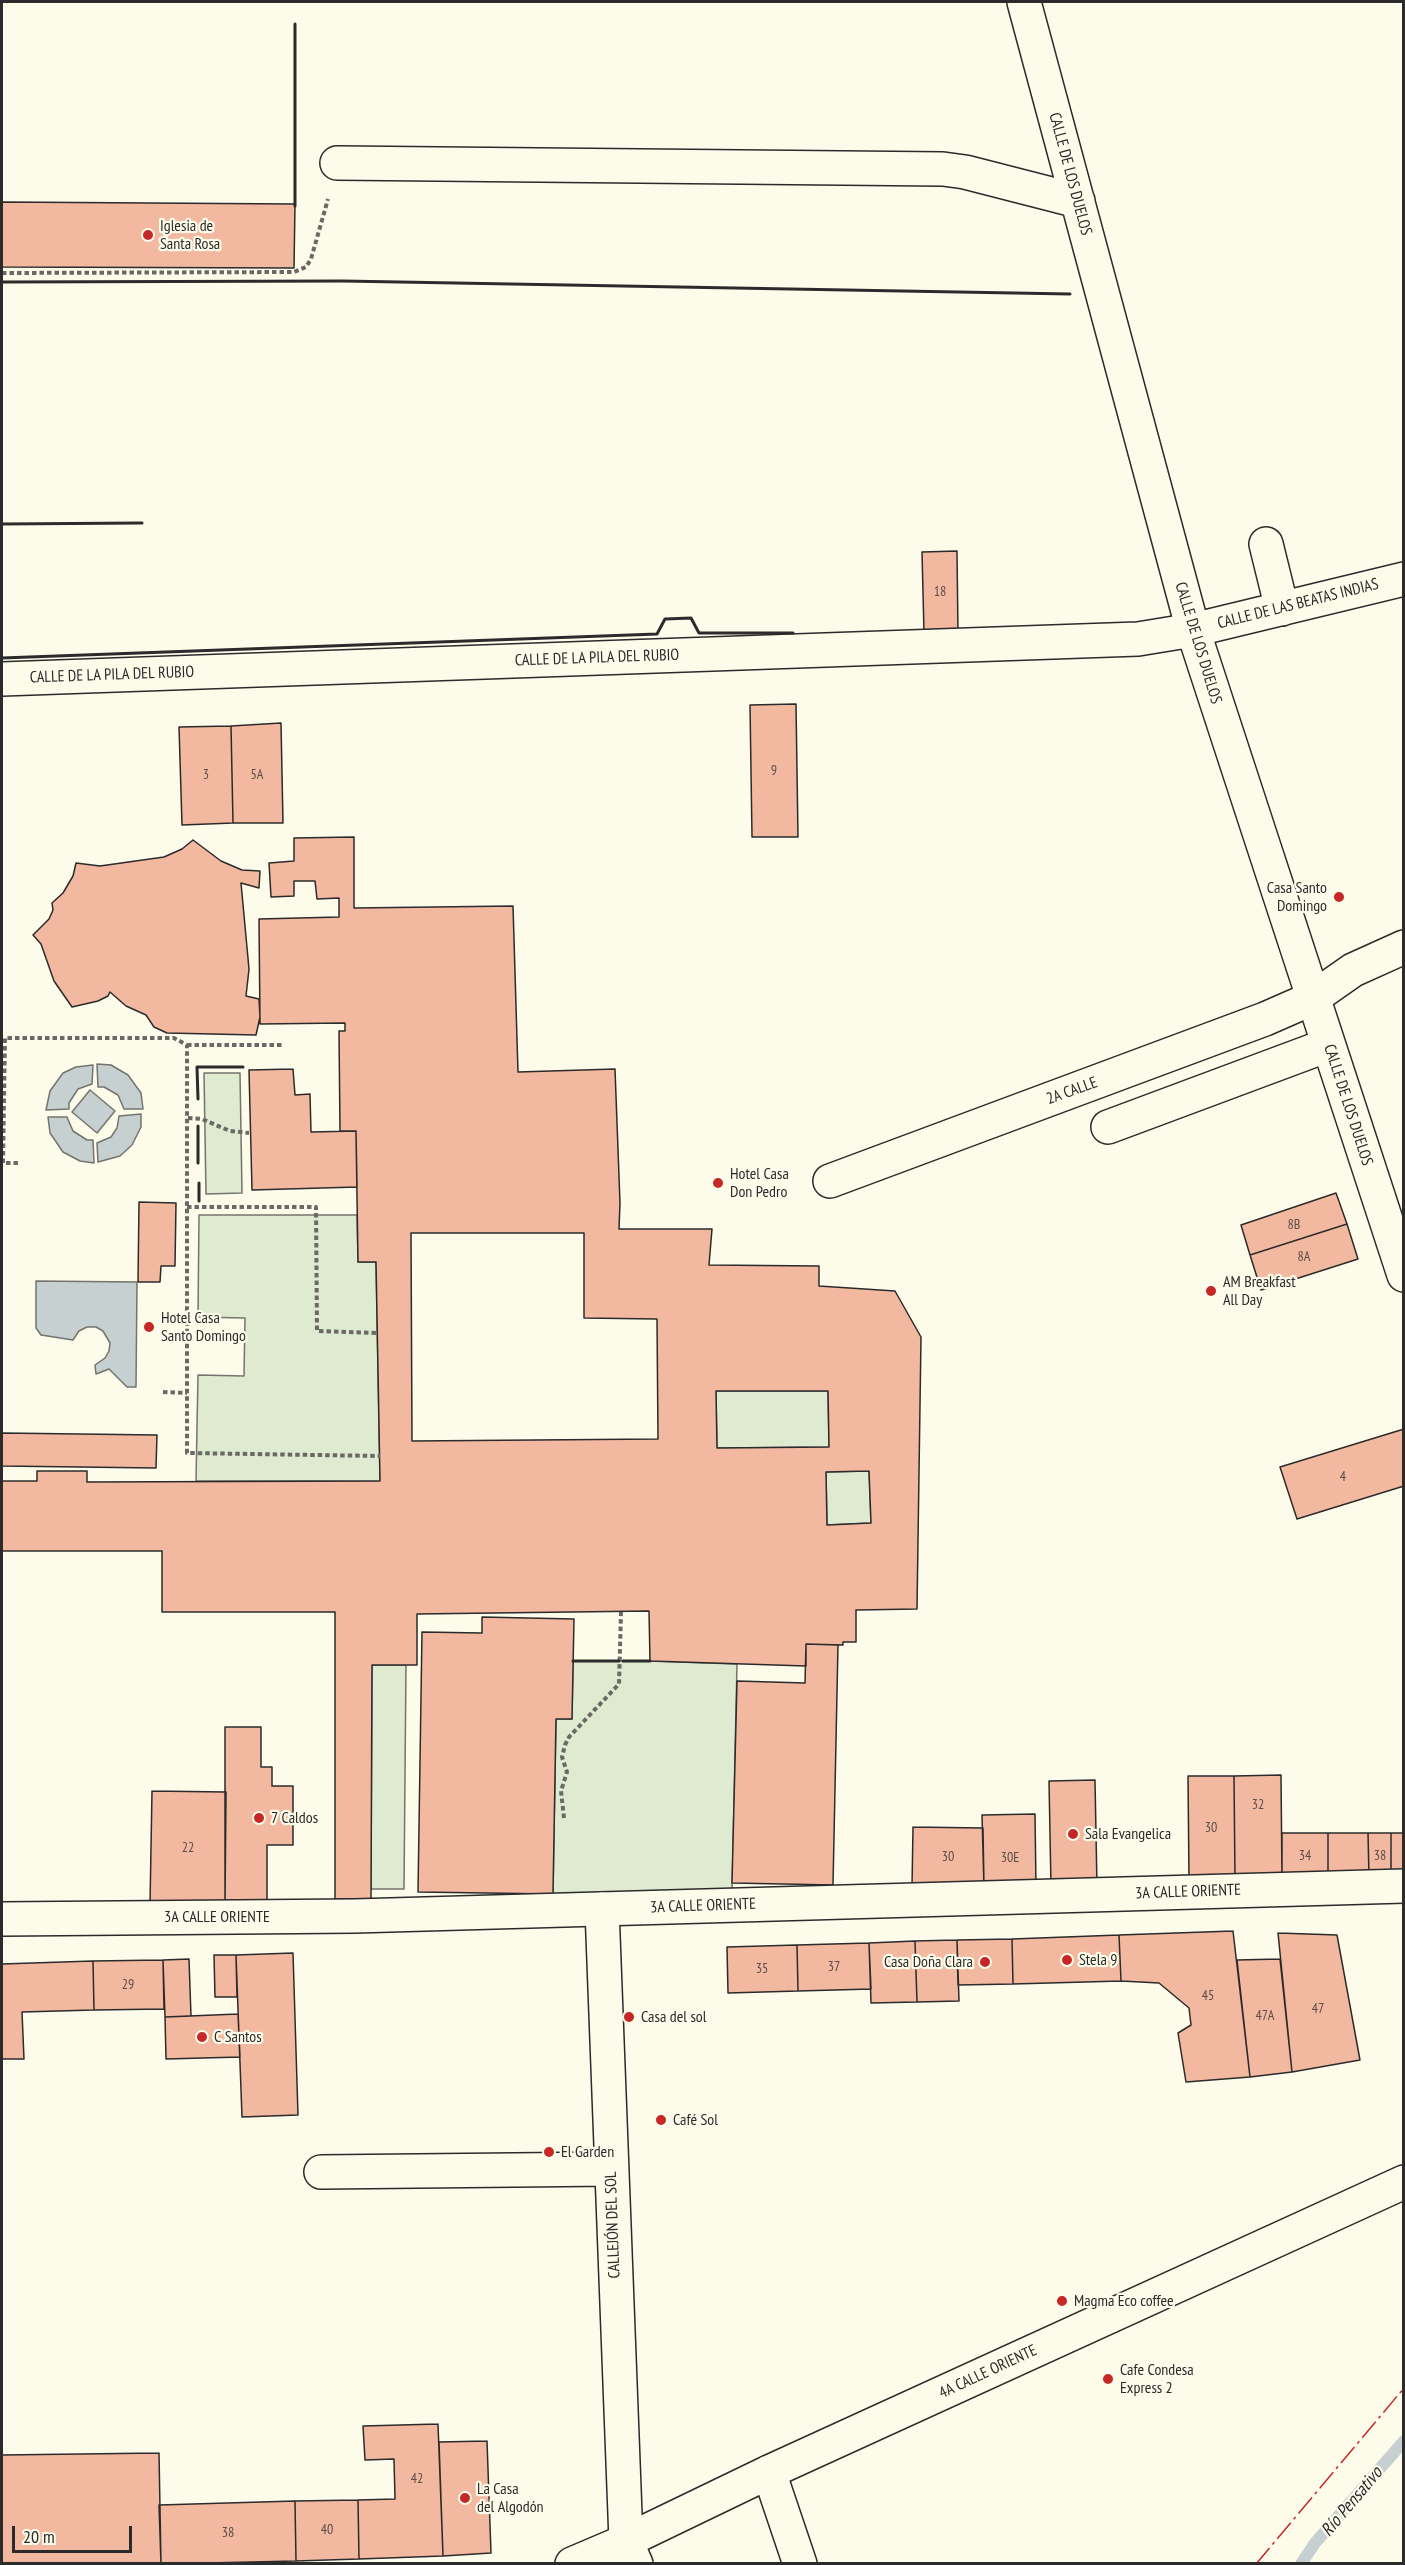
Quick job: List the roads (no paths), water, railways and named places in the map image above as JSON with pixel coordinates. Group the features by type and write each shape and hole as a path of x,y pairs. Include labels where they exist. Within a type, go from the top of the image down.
{"main road":[{"name":"CALLE DE LOS DUELOS","path":"1024,2 1193,630 1404,1275"},
{"path":"337,163 943,169 965,172 1078,201"},
{"path":"1266,544 1282,609"},
{"name":"CALLE DE LAS BEATAS INDIAS","path":"1193,630 1404,579"},
{"name":"CALLE DE LA PILA DEL RUBIO","path":"2,679 1138,639 1193,630"},
{"name":"2A CALLE","path":"830,1181 1265,1019 1313,998 1353,970 1404,947"},
{"path":"1108,1127 1328,1045"},
{"name":"3A CALLE ORIENTE","path":"2,1919 355,1916 1404,1886"},
{"name":"CALLEJÓN DEL SOL","path":"602,1909 611,2169 631,2552"},
{"path":"321,2172 611,2169"},
{"name":"4A CALLE ORIENTE","path":"572,2564 631,2552 769,2472 1404,2182"},
{"path":"769,2472 800,2564"}],"waterway":[{"name":"Río Pensativo","path":"1301,2564 1315,2543 1404,2441"}],"place":[{"name":"Iglesia de Santa Rosa","path":"148,235"},
{"name":"Casa Santo Domingo","path":"1339,897"},
{"name":"Hotel Casa Don Pedro","path":"718,1183"},
{"name":"AM Breakfast All Day","path":"1211,1291"},
{"name":"Hotel Casa Santo Domingo","path":"149,1327"},
{"name":"7 Caldos","path":"259,1818"},
{"name":"Sala Evangelica","path":"1073,1834"},
{"name":"Stela 9","path":"1067,1960"},
{"name":"Casa Doña Clara","path":"985,1962"},
{"name":"Casa del sol","path":"629,2017"},
{"name":"C Santos","path":"202,2037"},
{"name":"Café Sol","path":"661,2120"},
{"name":"El Garden","path":"549,2152"},
{"name":"Magma Eco coffee","path":"1062,2301"},
{"name":"Cafe Condesa Express 2","path":"1108,2379"},
{"name":"La Casa del Algodón","path":"465,2498"}]}
